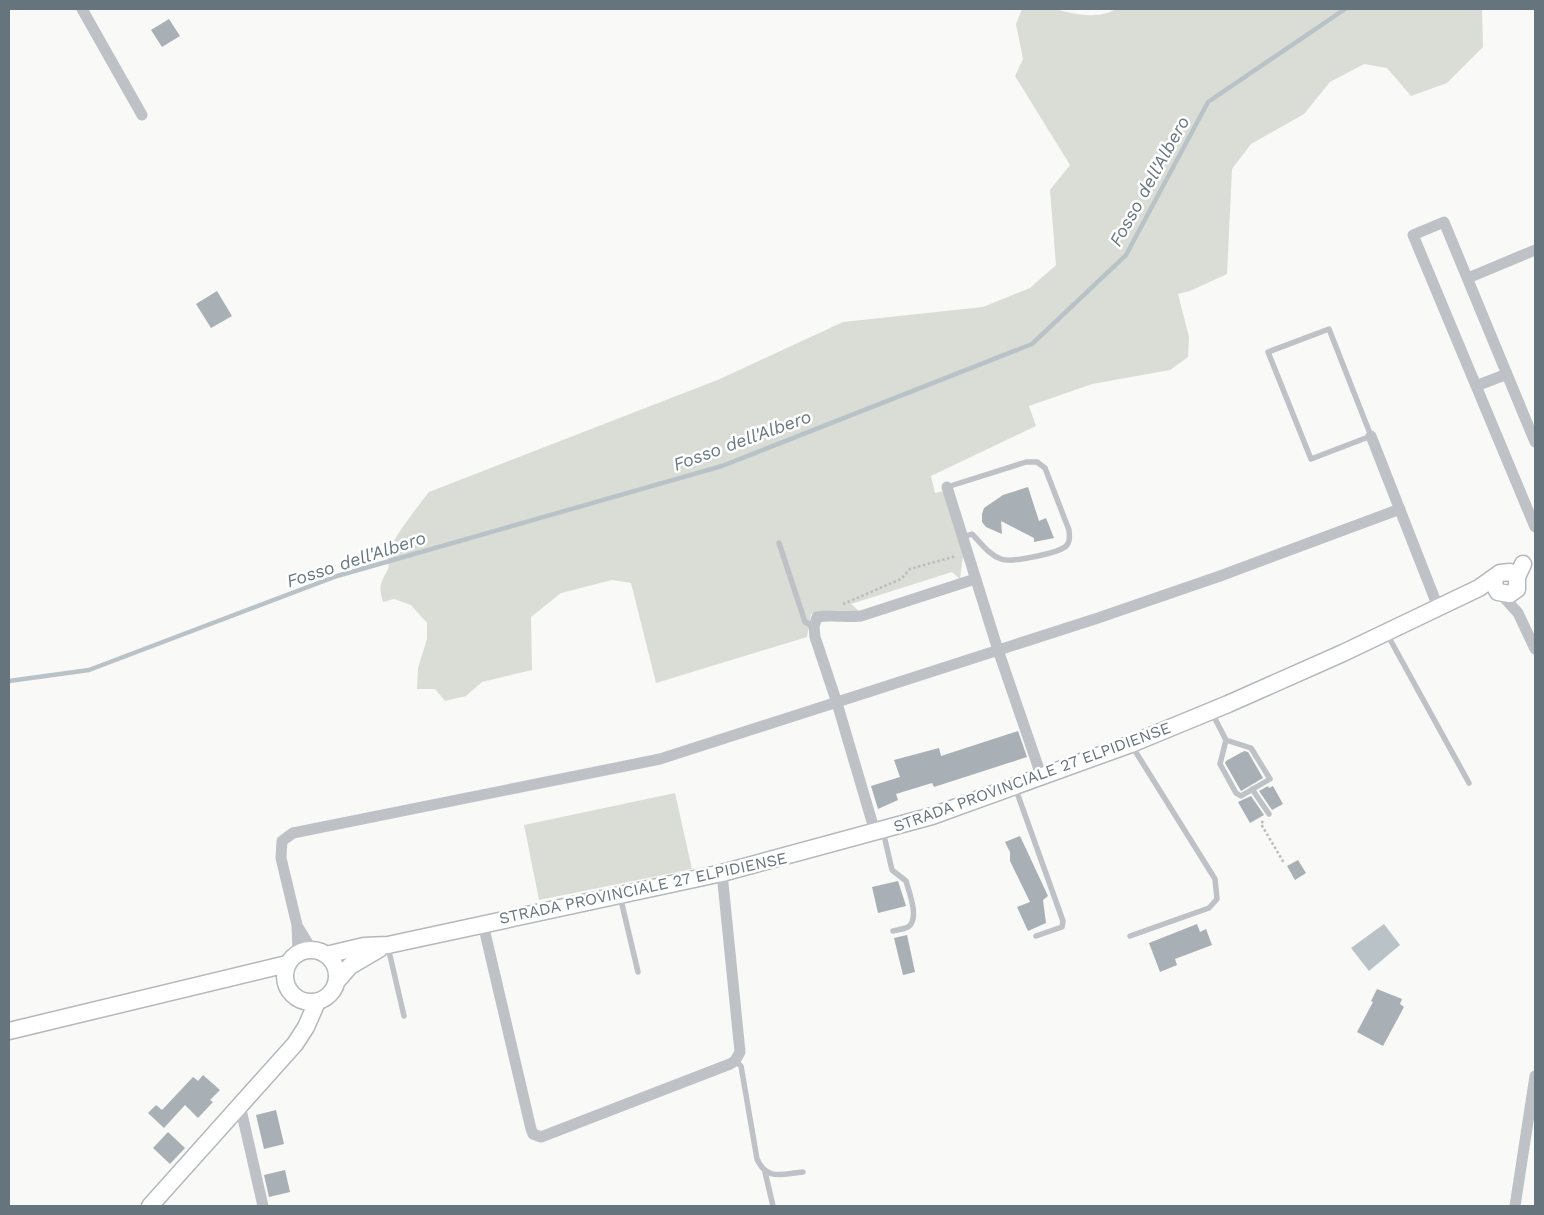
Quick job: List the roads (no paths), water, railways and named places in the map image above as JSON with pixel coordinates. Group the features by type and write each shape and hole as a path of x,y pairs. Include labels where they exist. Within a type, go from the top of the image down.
{"main road":[{"name":"STRADA PROVINCIALE 27 ELPIDIENSE","path":"9,1031 258,971 306,955 364,946 388,945 722,873 879,832 1015,787 1041,775 1132,744 1211,711 1508,577"},
{"name":"STRADA PROVINCIALE 27 ELPIDIENSE","path":"316,1002 329,994 336,982 350,966 367,954 388,945"},
{"path":"295,1044 300,1026 299,1010 290,991 285,970 306,955 335,967 336,982"},
{"path":"150,1206 295,1044 306,1027 316,1002 302,1001 274,976 258,971"}],"street":[{"path":"82,9 142,115"},
{"path":"1535,442 1444,222 1413,235 1535,527"},
{"path":"1468,278 1535,250"},
{"path":"1476,386 1507,374"},
{"path":"1371,436 1438,607"},
{"path":"947,488 998,650 1041,775"},
{"path":"306,955 281,858 282,841 293,833 660,759 837,703 1220,576 1400,509"},
{"path":"1508,577 1518,613 1535,649"},
{"path":"1508,577 1518,613"},
{"path":"879,832 814,627 817,617 829,615 846,618 861,616 976,579"},
{"path":"482,924 533,1134 541,1136 735,1061 740,1052 722,873"},
{"path":"1516,1206 1535,1076"},
{"path":"237,1108 242,1114 263,1206"}],"lane":[{"path":"1329,329 1371,436 1311,459 1268,352 1329,329"},
{"path":"947,488 1026,462 1037,462 1045,468 1069,530 1070,540 1067,546 1059,550 1012,561 1000,559 988,551 972,534 963,537"},
{"path":"779,543 805,622 814,627"},
{"path":"1386,632 1469,783"},
{"path":"1211,711 1226,740 1220,764 1236,793 1240,796 1270,778 1251,748 1226,740"},
{"path":"1130,936 1204,910 1217,899 1215,879 1132,744"},
{"path":"1015,787 1063,921 1062,927 1036,936"},
{"path":"1252,790 1269,814"},
{"path":"879,832 892,870 906,881 914,915 913,922 908,927 892,931"},
{"path":"620,894 638,972"},
{"path":"388,945 404,1016"},
{"path":"735,1061 741,1066 757,1159 765,1172 773,1206"},
{"path":"765,1172 775,1174 803,1172"}],"waterway":[{"name":"Fosso dell'Albero","path":"9,681 89,670 337,576 722,466 1032,344 1126,255 1208,102 1345,9"}]}
